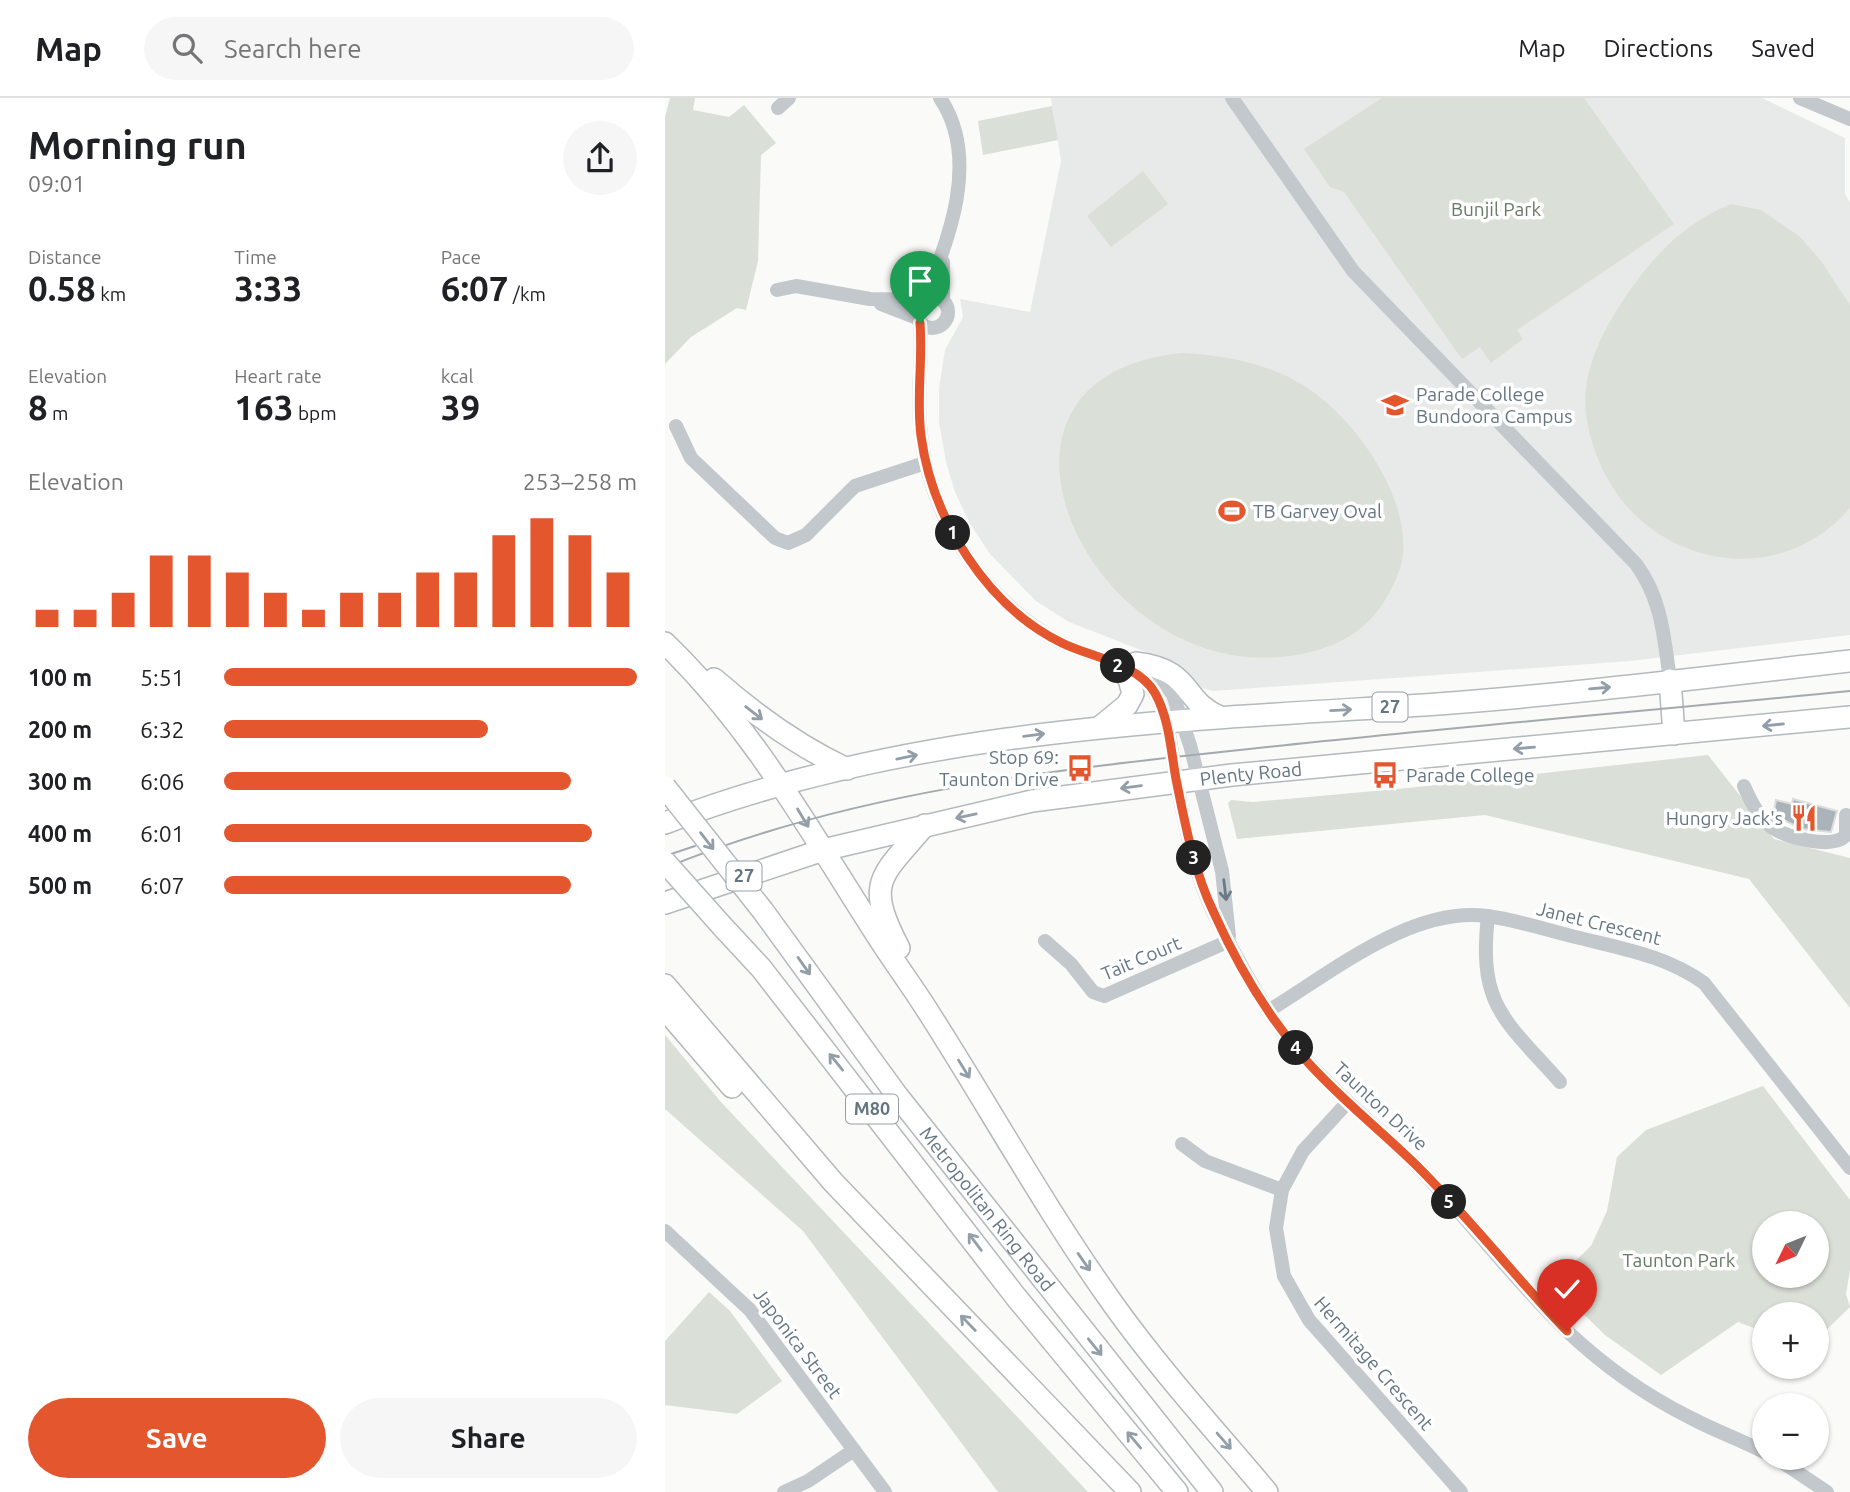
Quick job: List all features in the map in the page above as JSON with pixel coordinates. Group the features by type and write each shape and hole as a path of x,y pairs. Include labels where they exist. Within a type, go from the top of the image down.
{"highway":[{"path":"665,636 734,697 811,752 847,769"},
{"path":"665,643 725,709 783,785 928,1010 1064,1233 1114,1304 1164,1371 1267,1492"},
{"name":"27","path":"665,823 783,785 847,769 950,748 1100,727 1429,704 1850,661"},
{"path":"1100,727 1127,705 1133,694 1127,665 1165,668 1180,679 1210,713 1220,717"},
{"path":"1670,680 1674,734"},
{"name":"Plenty Road","path":"665,903 829,859 925,825 1032,801 1187,780 1850,717"},
{"name":"Metropolitan Ring Road","path":"665,787 763,911 896,1094 1212,1492"},
{"path":"925,825 883,875 879,893 882,911 916,977 928,1010"},
{"name":"Metropolitan Ring Road","path":"665,862 761,968 1016,1297 1177,1492"},
{"path":"665,985 833,1182 1130,1492"},
{"path":"665,1009 764,1123 833,1182"}],"street":[{"path":"923,360 947,314 943,301 943,254 958,183 960,148 952,119 940,98"},
{"path":"1232,98 1353,271 1636,564 1654,594 1670,680"},
{"path":"1800,98 1850,120"},
{"path":"943,254 916,309 923,360 919,414 926,463 935,494 954,534 978,570 1023,619 1060,642 1127,665 1152,688 1173,720 1187,780"},
{"path":"777,290 796,286 870,299 923,299 935,296 943,301"},
{"path":"870,299 929,328 939,326"},
{"path":"676,426 691,458 775,538 788,543 806,535 855,486 926,463"},
{"path":"1173,720 1187,780"},
{"name":"Taunton Drive","path":"1187,780 1203,800 1222,871 1229,941"},
{"name":"Taunton Drive","path":"1187,780 1182,805 1203,887 1268,1011 1305,1060 1414,1163 1541,1303 1597,1356 1687,1416 1752,1446"},
{"path":"1744,786 1760,814 1774,829 1826,844 1837,842 1846,835 1846,815"},
{"name":"Janet Crescent","path":"1268,1011 1407,928 1444,916 1488,916 1663,959 1691,974 1715,995 1850,1168"},
{"path":"1488,916 1485,969 1493,1000 1512,1028 1560,1082"},
{"name":"Tait Court","path":"1045,941 1071,964 1093,992 1104,996 1229,941"},
{"name":"Hermitage Crescent","path":"1347,1102 1303,1151 1282,1190 1276,1228 1277,1250 1294,1299 1309,1320 1461,1492"},
{"path":"1182,1144 1205,1161 1282,1190"},
{"name":"Japonica Street","path":"665,1231 750,1310 885,1492"},
{"path":"784,1492 808,1481 854,1450"},
{"path":"1794,1470 1827,1492"}],"shaded area":[{"name":"Parade College Bundoora Campus","path":"1051,98 1762,98 1845,138 1845,194 1850,203 1850,635 1630,661 1213,691 1202,688 1169,661 1069,622 1036,601 990,554 969,522 955,492 939,422 939,388 945,350 963,317 960,299 1030,312 1061,161"}],"green space":[{"path":"670,98 695,98 693,110 729,117 744,105 776,143 761,155 758,261 746,310 737,308 691,337 665,364 665,117"},
{"name":"Bunjil Park","path":"1382,98 1584,98 1674,224 1517,330 1523,339 1491,363 1480,347 1462,359 1344,192 1330,187 1304,149"},
{"path":"1052,106 1058,140 983,155 978,121"},
{"path":"1143,171 1168,204 1111,247 1087,216"},
{"path":"1731,204 1761,210 1799,236 1821,261 1850,305 1850,508 1819,535 1785,552 1749,559 1712,556 1677,544 1645,524 1619,496 1599,461 1590,435 1585,407 1588,376 1596,351 1607,326 1628,293 1649,265 1673,241 1699,220"},
{"name":"TB Garvey Oval","path":"1182,353 1244,362 1289,377 1322,399 1342,417 1376,461 1398,512 1403,537 1402,561 1395,581 1379,610 1355,633 1314,651 1237,656 1169,632 1114,589 1076,533 1060,473 1069,418 1108,375"},
{"path":"1708,755 1774,839 1850,858 1850,1008 1749,879 1485,815 1237,839 1228,803 1231,800 1253,802 1408,788"},
{"path":"665,1035 720,1101 1088,1492 998,1492 803,1231 665,1109"},
{"name":"Taunton Park","path":"1763,1086 1850,1200 1850,1270 1846,1294 1850,1307 1829,1327 1829,1302 1752,1302 1752,1327 1738,1322 1661,1375 1605,1335 1552,1283 1591,1246 1607,1211 1617,1157 1646,1130"},
{"path":"709,1292 730,1311 782,1381 737,1414 665,1405 665,1341"}],"building":[{"name":"Hungry Jack's","path":"1793,799 1837,811 1831,832 1802,829 1773,815 1776,800 1792,804"}],"tram line":[{"path":"665,868 806,820 879,802 1026,776 1324,741 1850,691"},
{"path":"665,856 695,846"}],"place":[{"name":"Parade College Bundoora Campus","path":"1395,405"},
{"name":"TB Garvey Oval","path":"1232,511"},
{"name":"Stop 69: Taunton Drive","path":"1080,768"},
{"name":"Parade College","path":"1385,775"},
{"name":"Hungry Jack's","path":"1804,818"}],"route":[{"path":"920,323 923,360 919,414 926,463 943,515 965,553 991,586 1023,619 1060,642 1131,672 1152,688 1160,703 1195,863 1203,887 1214,915 1268,1011 1305,1060 1414,1163 1567,1331"}]}
